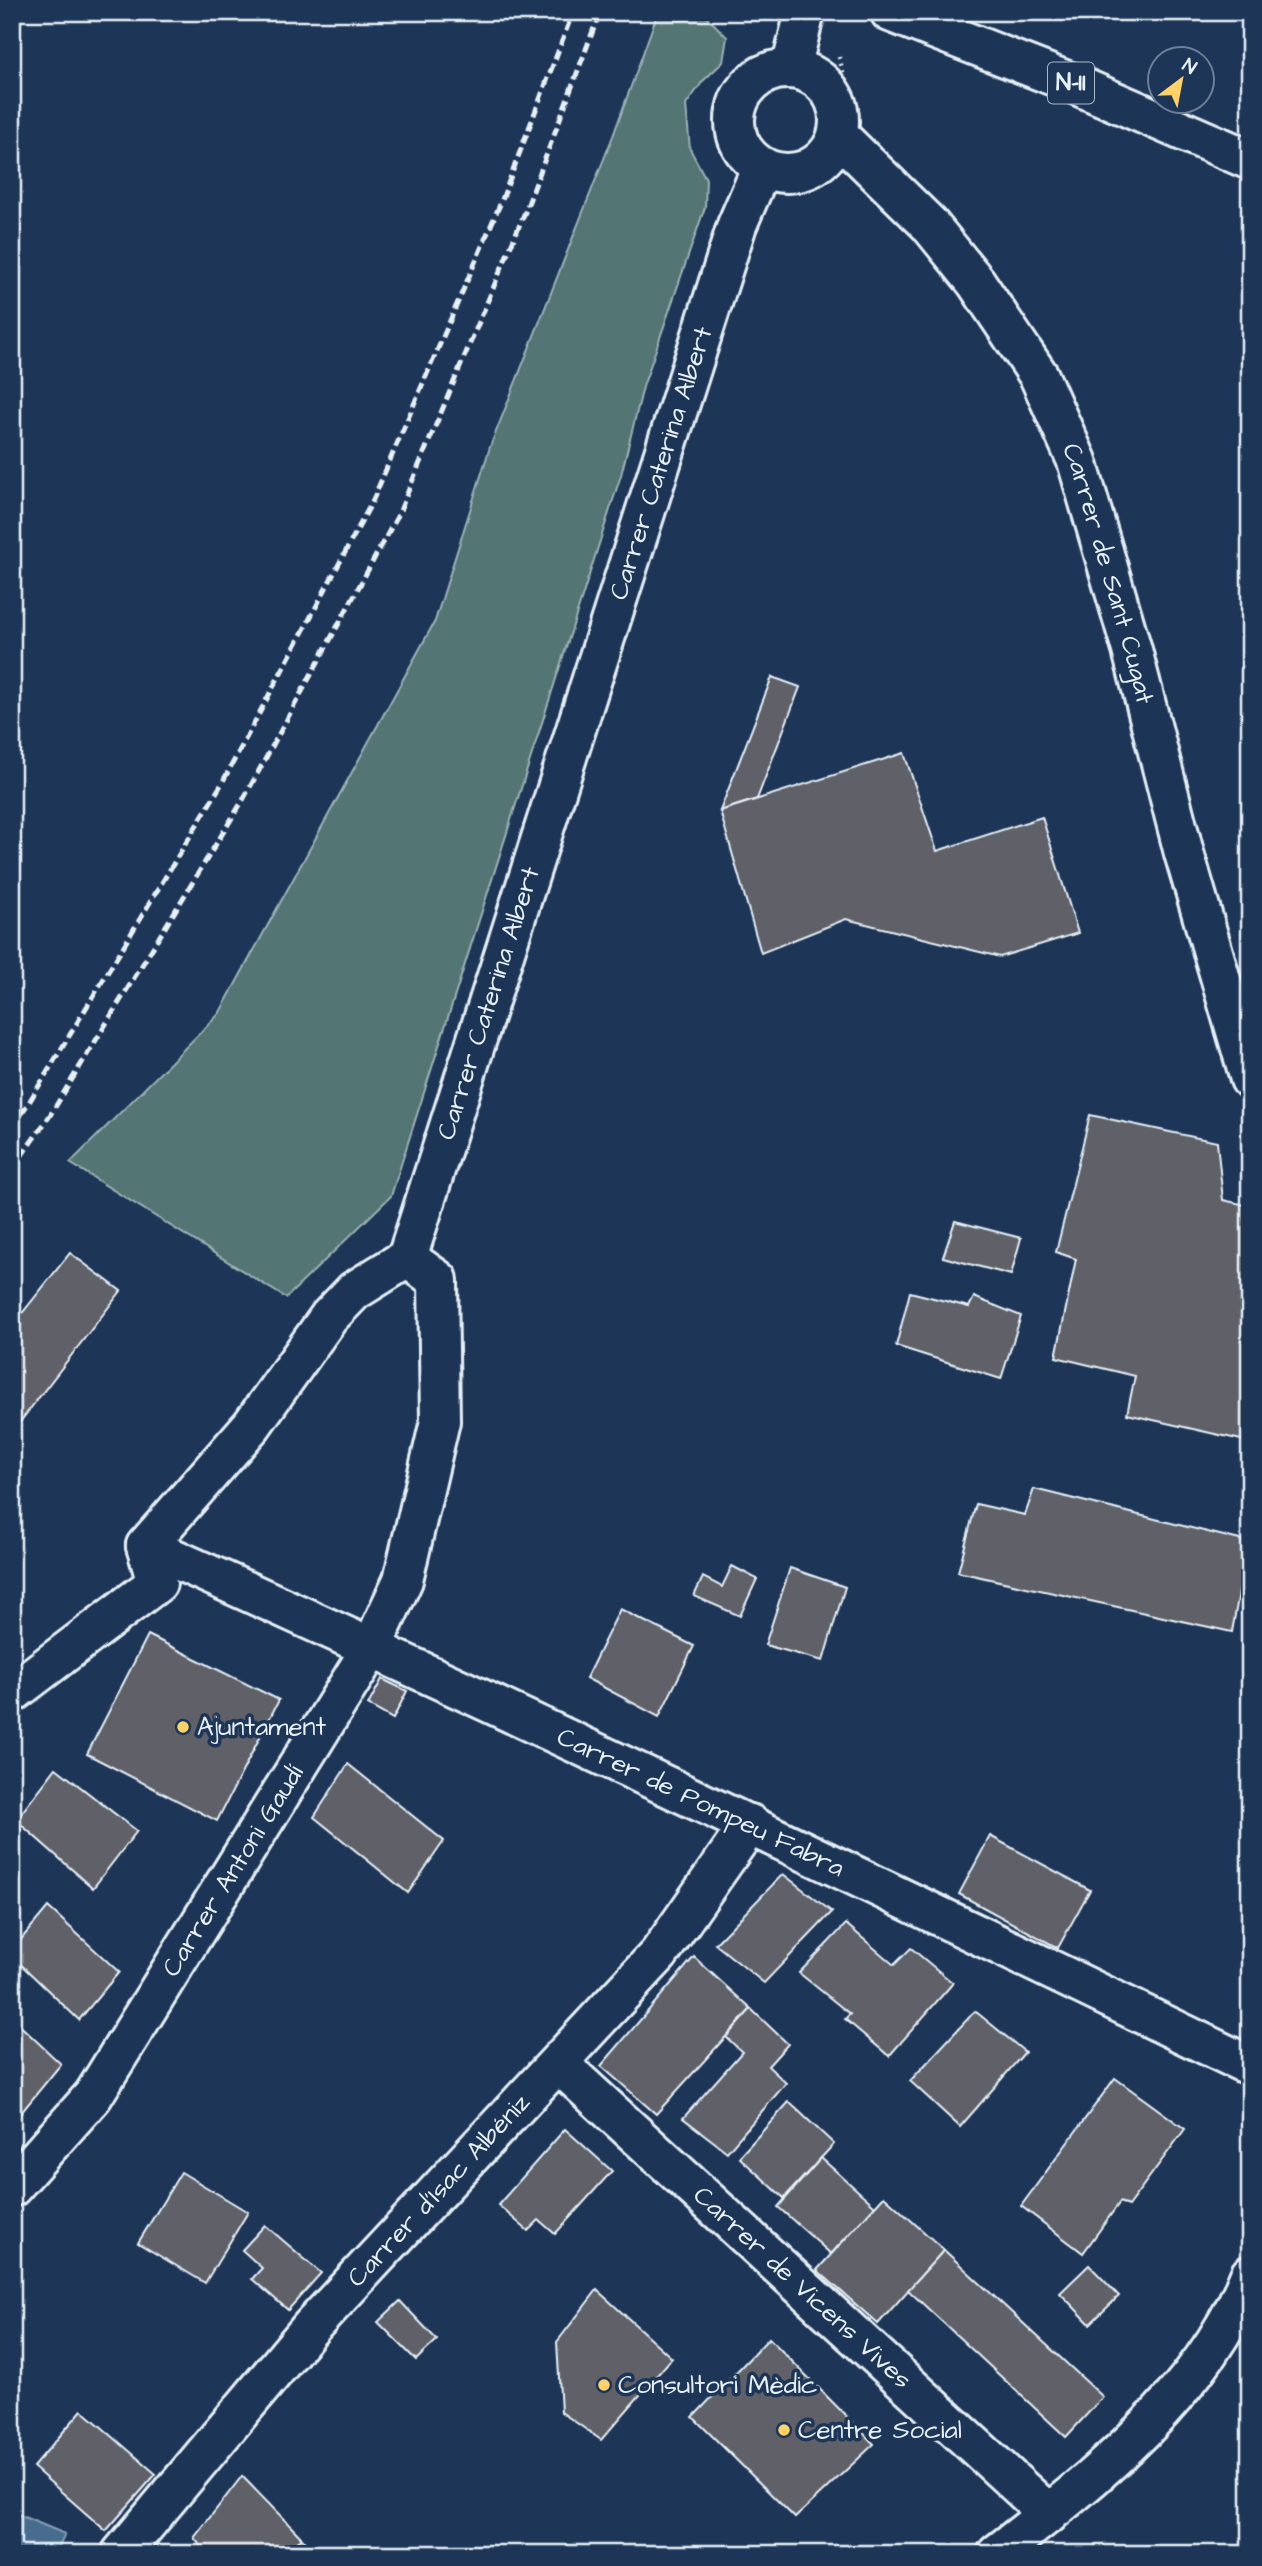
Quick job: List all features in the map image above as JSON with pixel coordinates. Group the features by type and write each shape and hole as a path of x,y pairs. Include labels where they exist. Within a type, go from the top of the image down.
{"main road":[{"path":"791,69 805,12"},
{"name":"N-II","path":"890,12 1072,83 1250,160"},
{"path":"777,69 806,72 820,79 830,91 839,120 838,135 821,161 792,173 776,173 762,167 740,146 735,126 736,105 743,92 757,78 777,69"},
{"name":"Carrer de Sant Cugat","path":"838,135 929,223 976,282 1039,376 1077,461 1132,650 1184,853 1250,1079"},
{"name":"Carrer Caterina Albert","path":"407,1258 733,239 762,167"},
{"path":"12,1693 157,1583 146,1546 252,1425 329,1317 354,1291 407,1258"},
{"name":"Carrer Antoni Gaudí","path":"12,2188 93,2096 372,1647 403,1580 440,1421 438,1280 407,1258"},
{"name":"Carrer de Pompeu Fabra","path":"146,1546 372,1647 750,1824 1250,2066"},
{"name":"Carrer d'Isac Albéniz","path":"121,2554 312,2326 659,1954 750,1824"},
{"name":"Carrer de Vicens Vives","path":"558,2063 1049,2514"},
{"path":"997,2554 1049,2514 1162,2412 1213,2345 1250,2274"}],"green space":[{"path":"658,12 702,12 727,37 723,62 703,81 686,105 690,149 706,179 705,207 643,387 621,475 391,1196 286,1298 70,1163 219,1014 435,621 490,447 613,136"}],"water":[{"path":"12,2512 65,2534 56,2554 12,2554"}],"building":[{"path":"772,677 800,687 757,799 720,811"},
{"path":"904,753 937,851 1042,817 1078,933 1000,957 846,919 761,953 720,811"},
{"path":"1090,1115 1217,1142 1223,1200 1250,1206 1250,1442 1127,1414 1135,1376 1056,1357 1076,1259 1056,1252"},
{"path":"955,1221 1021,1238 1011,1275 943,1257"},
{"path":"70,1253 121,1291 16,1427 12,1424 12,1326"},
{"path":"910,1292 969,1307 974,1297 1021,1316 1001,1379 896,1346"},
{"path":"1034,1489 1248,1542 1232,1632 958,1572 976,1504 1025,1515"},
{"path":"732,1566 757,1579 740,1616 694,1596 703,1577 722,1587"},
{"path":"790,1568 845,1587 823,1661 765,1645"},
{"path":"620,1609 694,1646 659,1717 586,1678"},
{"name":"Ajuntament","path":"148,1635 279,1700 217,1821 87,1754"},
{"path":"382,1679 407,1691 393,1719 368,1705"},
{"path":"348,1764 444,1841 408,1893 314,1817"},
{"path":"56,1768 137,1831 93,1888 16,1820"},
{"path":"990,1836 1090,1890 1058,1948 959,1894"},
{"path":"783,1874 832,1912 764,1983 715,1944"},
{"path":"48,1907 119,1972 79,2020 12,1956 12,1950"},
{"path":"846,1924 894,1965 911,1948 953,1983 889,2056 845,2019 850,2014 799,1973"},
{"path":"694,1957 751,2009 656,2114 601,2066"},
{"path":"751,2009 788,2044 768,2066 786,2083 727,2152 683,2118 742,2052 726,2037"},
{"path":"975,2011 1025,2052 960,2127 910,2081"},
{"path":"12,2018 61,2064 12,2124"},
{"path":"1115,2078 1185,2129 1128,2206 1120,2202 1083,2253 1021,2206"},
{"path":"789,2102 834,2144 784,2198 739,2157"},
{"path":"565,2129 612,2171 555,2234 539,2220 528,2231 498,2205"},
{"path":"821,2158 875,2206 831,2254 778,2207"},
{"path":"181,2172 248,2212 205,2283 138,2243"},
{"path":"884,2196 944,2250 878,2324 817,2270"},
{"path":"265,2225 321,2273 288,2310 252,2279 262,2268 242,2250"},
{"path":"944,2250 1103,2397 1066,2437 908,2290"},
{"path":"1089,2265 1119,2296 1090,2324 1060,2293"},
{"name":"Consultori Mèdic","path":"597,2290 672,2358 601,2440 561,2412 557,2342"},
{"path":"400,2301 437,2340 416,2360 378,2322"},
{"name":"Centre Social","path":"769,2338 874,2444 795,2518 693,2417"},
{"path":"82,2410 156,2474 106,2531 33,2467"},
{"path":"242,2476 302,2538 285,2554 208,2554 194,2538"},
{"path":"302,2538 316,2554 285,2554"}],"railway":[{"path":"12,1126 28,1104 221,785 372,502 501,202 573,12"},
{"path":"12,1169 49,1117 243,800 399,513 525,212 600,12"}],"place":[{"name":"Ajuntament","path":"183,1727"},
{"name":"Consultori Mèdic","path":"604,2385"},
{"name":"Centre Social","path":"784,2430"}]}
